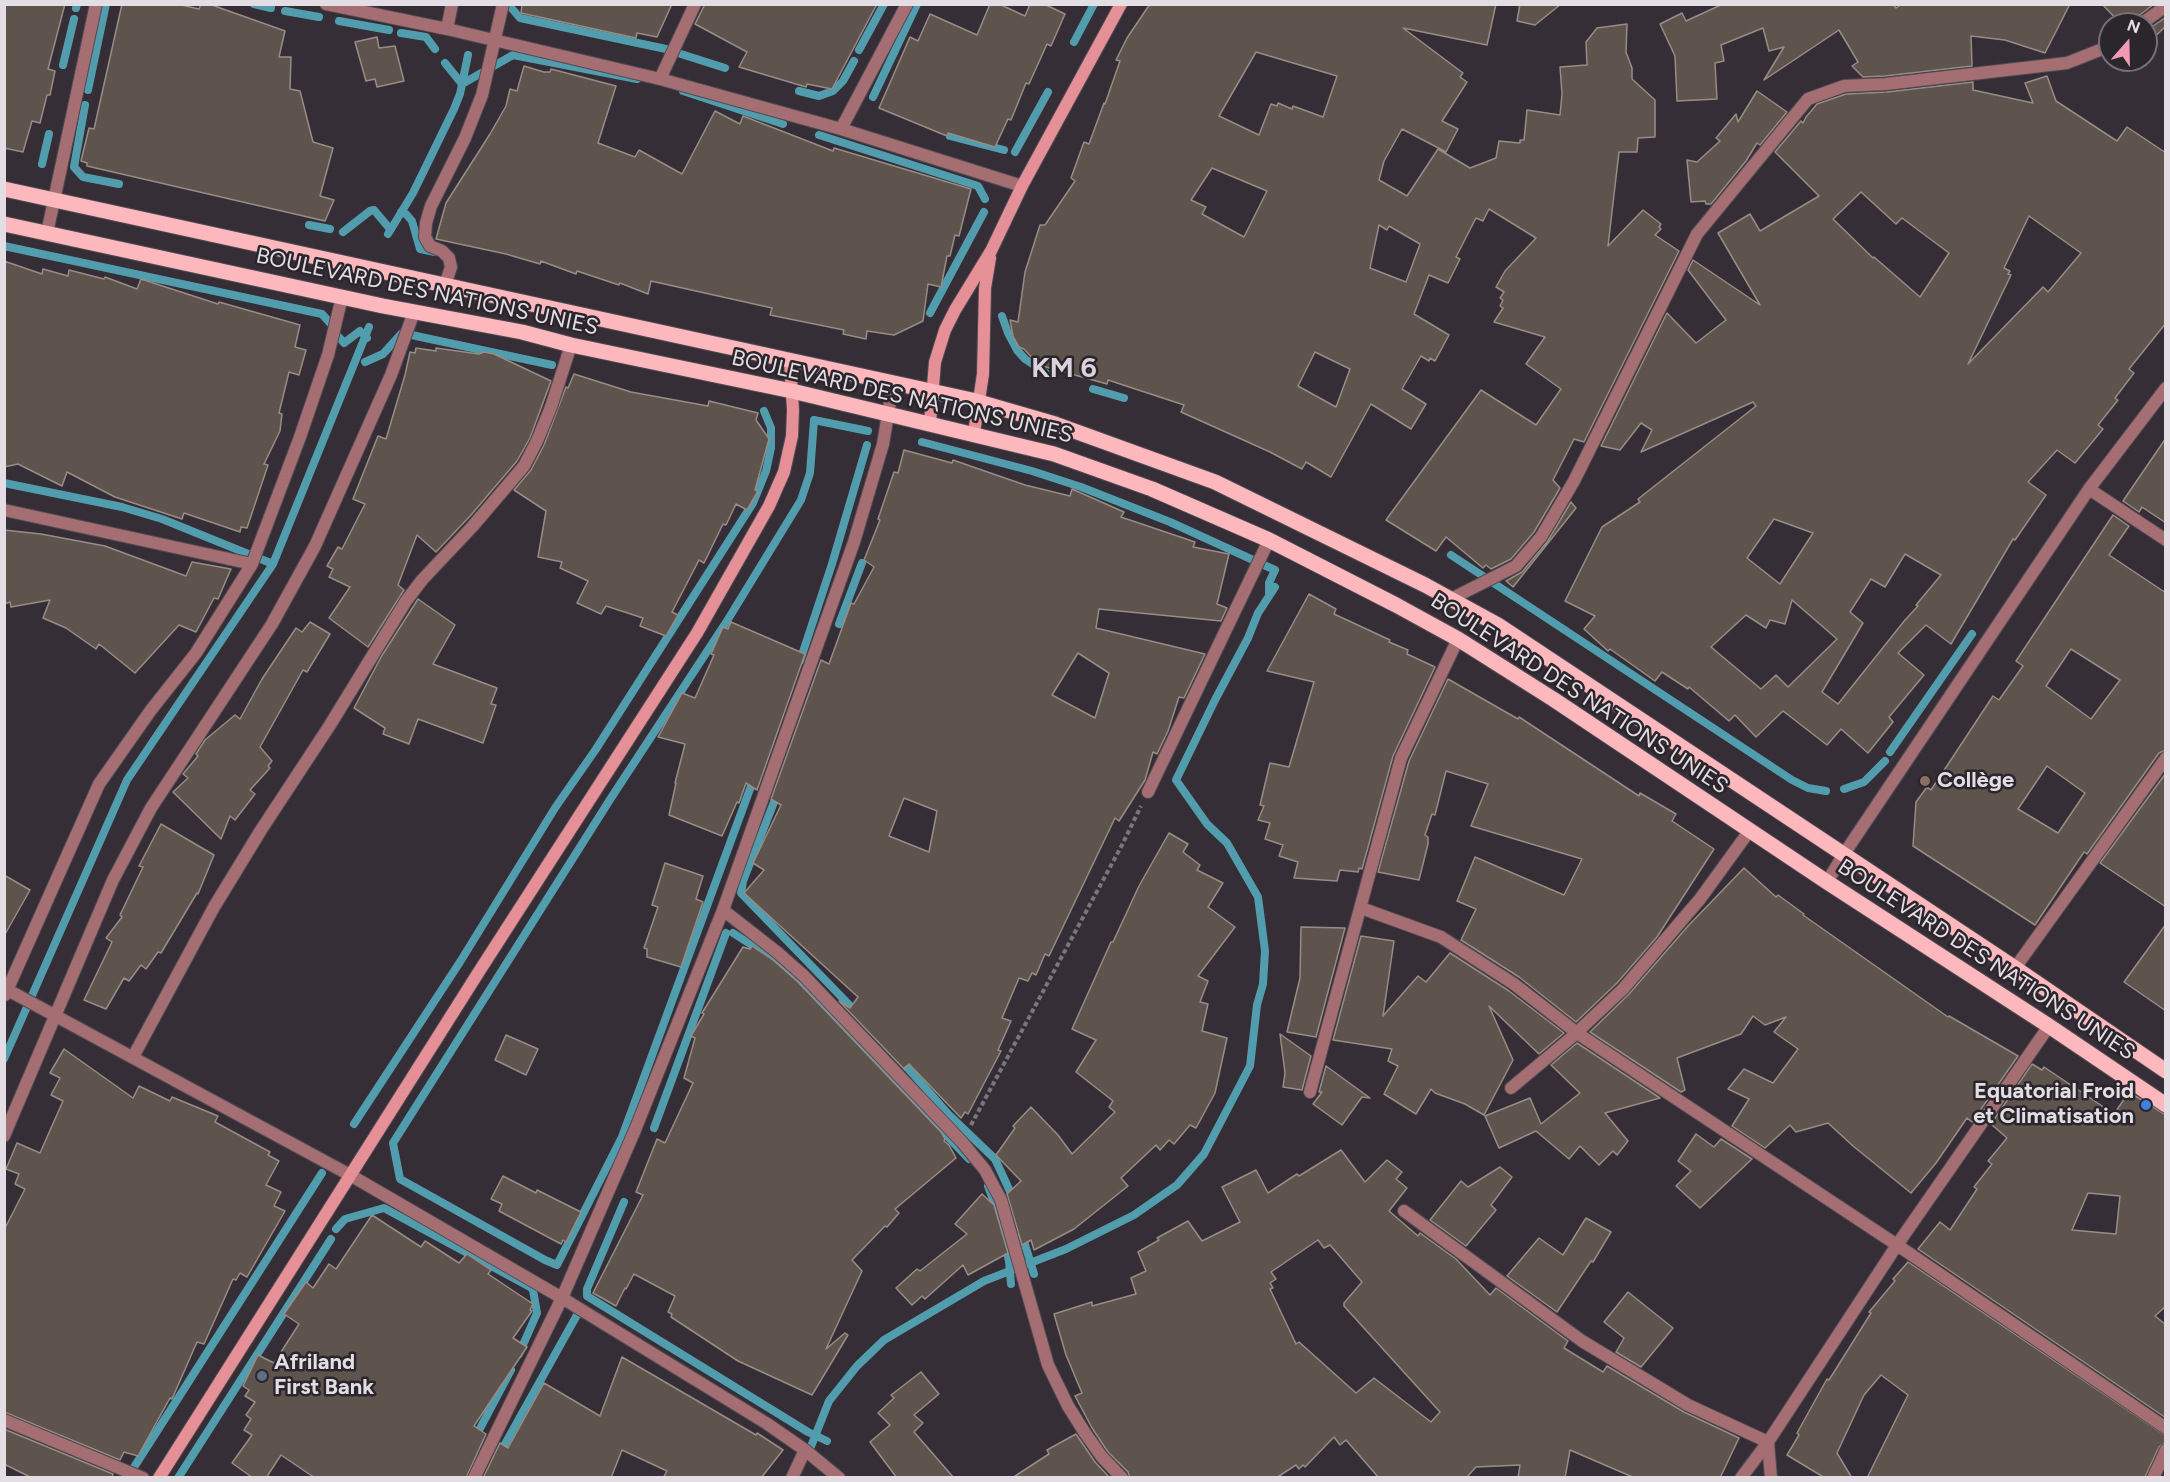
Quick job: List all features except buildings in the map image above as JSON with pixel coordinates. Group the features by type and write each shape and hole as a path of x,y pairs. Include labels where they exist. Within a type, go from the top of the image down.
{"main road":[{"name":"BOULEVARD DES NATIONS UNIES","path":"4,189 980,402 1065,427 1215,482 1302,523 1498,625 2015,968 2166,1071"},
{"name":"BOULEVARD DES NATIONS UNIES","path":"4,224 342,297 522,332 571,345 792,391 974,433 1054,454 1152,489 1269,540 1458,639 1563,705 2166,1105"}],"street":[{"path":"47,233 96,4"},
{"path":"327,4 447,29 660,79 841,129 1022,186"},
{"path":"447,29 452,4"},
{"path":"445,285 451,267 449,258 442,251 430,246 425,237 426,223 431,206 465,138 482,95 503,4"},
{"path":"660,79 695,4"},
{"path":"841,129 907,4"},
{"path":"930,423 935,362 945,330 991,251 1022,186 1121,4"},
{"path":"1451,599 1516,566 1541,537 1574,481 1697,234 1808,99 1844,86 1886,84 2067,63 2098,51"},
{"path":"974,433 983,374 985,288 991,251"},
{"path":"342,297 328,355 252,564 196,653 151,710 99,784 6,991 55,1015 350,1175 562,1298 766,1423 805,1450 827,1473 839,1478"},
{"path":"4,1136 113,880 151,808 272,624 315,546 391,375 414,312"},
{"path":"133,1057 219,898 406,601 524,466 551,407 571,345"},
{"path":"159,1478 697,633 764,515 784,472 792,436 790,362"},
{"path":"474,1478 562,1298 635,1130 723,910 854,542 883,444 893,384"},
{"path":"1827,882 2089,489 2166,388"},
{"path":"2089,489 2166,540"},
{"path":"4,510 252,564"},
{"path":"1148,792 1269,540"},
{"path":"1310,1092 1401,758 1458,639"},
{"path":"2015,968 2166,758"},
{"path":"1511,1088 1577,1033 1623,990 1685,917 1750,830"},
{"path":"1360,908 1441,937 1514,984 1577,1033 1897,1245 2166,1428"},
{"path":"723,910 804,976 962,1142 985,1170 1001,1200 1048,1365 1068,1406 1102,1457 1122,1478"},
{"path":"1741,1478 1768,1442 1897,1245 2049,1026"},
{"path":"1404,1211 1582,1341 1688,1405 1768,1442"},
{"path":"4,1420 143,1478"},
{"path":"1768,1442 1771,1478"},
{"path":"792,1478 805,1450"},
{"path":"2153,1478 2166,1450"}],"path":[{"path":"962,1142 1122,845 1148,792"}],"waterway":[{"path":"76,8 77,4"},
{"path":"88,90 106,4"},
{"path":"254,4 271,8"},
{"path":"508,4 520,18 666,49"},
{"path":"859,50 884,4"},
{"path":"873,97 917,4"},
{"path":"1074,42 1094,4"},
{"path":"285,11 319,17"},
{"path":"63,65 74,19"},
{"path":"339,21 389,30"},
{"path":"401,33 426,37 435,49"},
{"path":"681,54 725,68"},
{"path":"388,234 413,193 454,109 460,94 468,55"},
{"path":"445,63 462,84 513,55 637,79"},
{"path":"799,91 819,96 833,91 843,81 854,61"},
{"path":"683,91 783,124"},
{"path":"1015,152 1048,92"},
{"path":"85,105 74,167 83,177 119,184"},
{"path":"42,164 49,134"},
{"path":"819,135 978,186 985,199"},
{"path":"950,136 1004,150"},
{"path":"343,232 374,210 390,229"},
{"path":"401,212 412,221 420,249 435,252"},
{"path":"930,313 984,212"},
{"path":"309,225 330,229"},
{"path":"4,246 322,314 330,323"},
{"path":"1002,316 1017,350 1025,359 1046,373"},
{"path":"4,1059 127,780 273,564 369,327"},
{"path":"338,336 344,343 360,331 367,338"},
{"path":"365,362 383,354 402,333 552,365"},
{"path":"1093,389 1124,398"},
{"path":"354,1124 753,503 766,471 771,448 771,428 764,411"},
{"path":"754,778 622,1137 557,1265 400,1179 393,1143 611,798 727,621 801,500 810,473 814,420 868,431"},
{"path":"922,442 1032,471 1081,487 1170,522 1275,570 1269,583 1269,593"},
{"path":"800,661 832,564 867,445"},
{"path":"4,483 122,507 162,519 273,564"},
{"path":"1451,555 1792,780 1808,788 1826,791"},
{"path":"839,624 862,563"},
{"path":"808,1454 829,1401 857,1366 884,1340 984,1281 1066,1249 1134,1215 1177,1185 1204,1154 1250,1066 1257,1005 1263,984 1265,951 1258,897 1227,843 1207,824 1176,780 1248,638 1258,613 1275,587"},
{"path":"1890,752 1972,634"},
{"path":"1844,789 1864,782 1885,761"},
{"path":"778,792 743,881 741,893 857,1013"},
{"path":"654,1128 726,933"},
{"path":"733,933 786,967 969,1159"},
{"path":"900,1059 948,1114 995,1159 1014,1200"},
{"path":"129,1475 322,1173"},
{"path":"988,1186 997,1210 1009,1261 1011,1284"},
{"path":"624,1202 587,1289 587,1296 808,1432 827,1441"},
{"path":"336,1229 345,1219 384,1208 530,1287 533,1290 537,1313 519,1354"},
{"path":"1022,1235 1034,1274"},
{"path":"178,1478 331,1239"},
{"path":"500,1453 577,1315 580,1312 584,1315"},
{"path":"476,1436 511,1370"}],"place":[{"name":"Collège","path":"1925,781"},
{"name":"Equatorial Froid et Climatisation","path":"2146,1105"},
{"name":"Afriland First Bank","path":"262,1376"}],"district":[{"name":"KM 6","path":"1064,369"}]}
